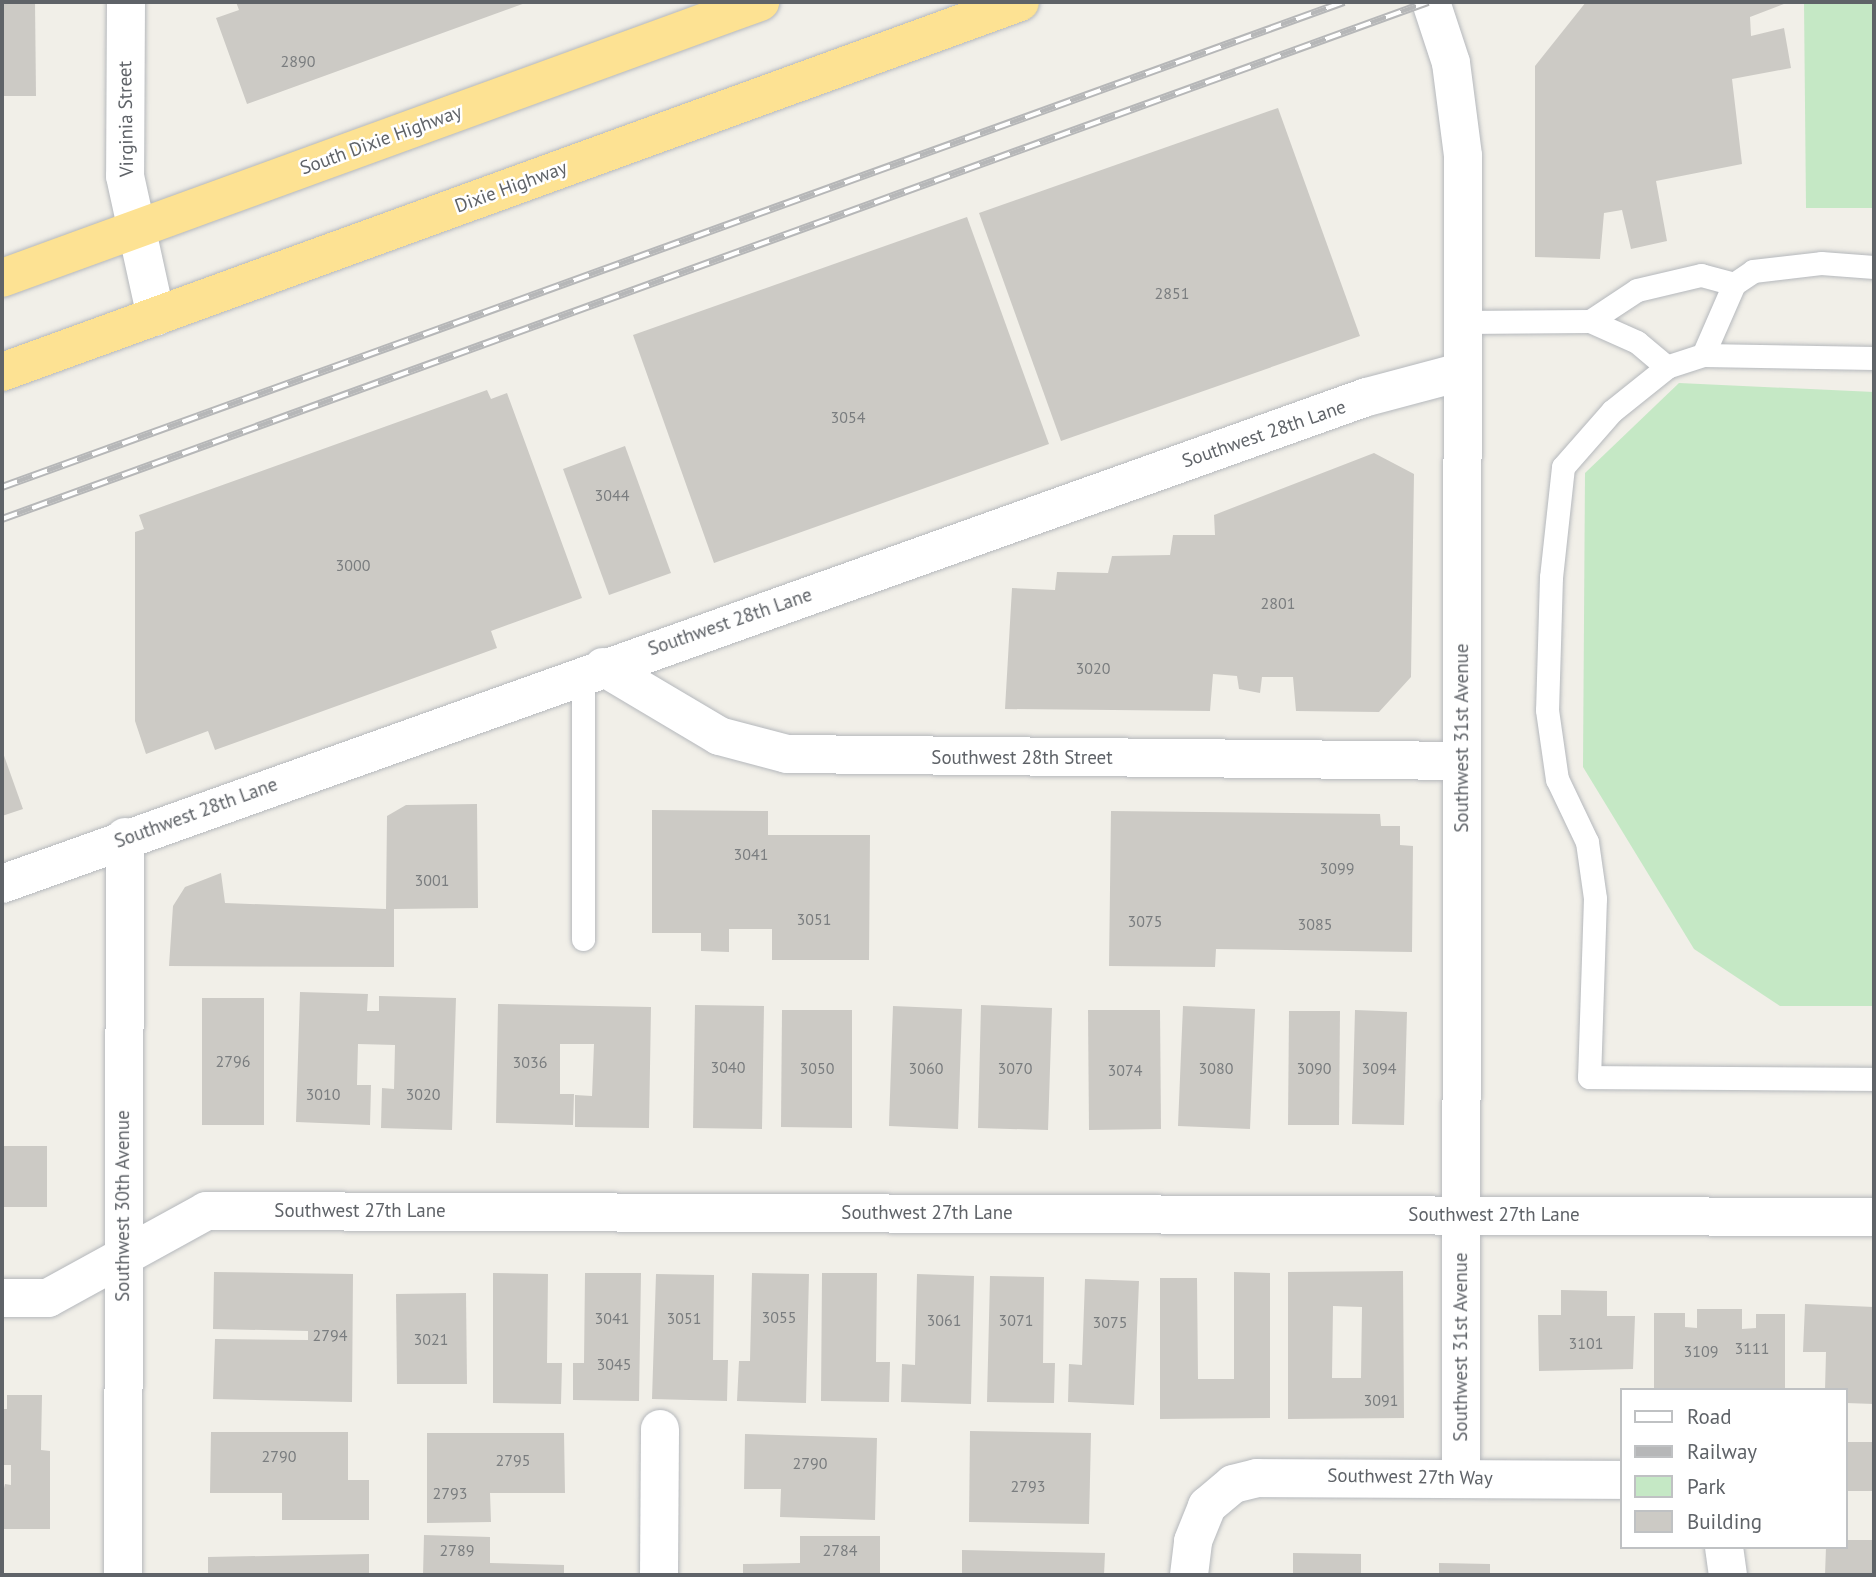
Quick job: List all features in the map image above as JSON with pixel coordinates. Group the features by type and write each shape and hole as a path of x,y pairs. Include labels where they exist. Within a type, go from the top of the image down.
{"highway":[{"name":"South Dixie Highway","path":"2,278 760,2"},
{"name":"Dixie Highway","path":"2,372 1020,2"}],"street":[{"name":"Virginia Street","path":"125,2 124,166 134,230 156,317"},
{"name":"Southwest 31st Avenue","path":"1431,2 1451,63 1462,133 1461,1478"},
{"name":"Southwest 28th Lane","path":"2,884 1367,397 1461,372"},
{"name":"Southwest 28th Street","path":"593,671 719,736 787,754 1462,761"},
{"name":"Southwest 30th Avenue","path":"123,1575 125,838"},
{"name":"Southwest 27th Lane","path":"2,1298 48,1297 206,1211 1874,1217"},
{"path":"659,1575 660,1429"},
{"name":"Southwest 27th Way","path":"1189,1575 1193,1541 1207,1506 1233,1484 1257,1478 1620,1480"},
{"path":"1724,1549 1728,1575"}],"lane":[{"path":"1703,355 1734,284 1753,271 1807,264 1874,267"},
{"path":"1590,321 1637,290 1701,275 1734,284"},
{"path":"1462,323 1590,321 1637,342 1667,367"},
{"path":"1874,358 1703,355 1667,367 1612,411 1563,467 1552,577 1547,710 1558,779 1587,842 1595,898 1589,1077 1874,1079"},
{"path":"583,939 593,671"}],"green space":[{"path":"1804,2 1874,2 1874,208 1806,208"},
{"path":"1679,383 1874,392 1874,1006 1780,1006 1694,949 1583,767 1585,473"}],"building":[{"path":"2,2 35,2 36,96 2,96"},
{"path":"236,2 528,2 247,104 216,18 239,10"},
{"path":"1586,2 1789,2 1750,17 1751,36 1784,28 1791,68 1732,79 1742,164 1656,181 1667,241 1631,249 1622,210 1604,213 1600,259 1535,257 1535,66"},
{"path":"1278,108 1360,336 1061,441 979,213"},
{"path":"967,217 1049,444 714,563 633,335"},
{"path":"487,390 491,399 507,393 582,598 491,631 497,648 215,750 208,731 146,754 135,721 135,532 144,529 139,515"},
{"path":"625,446 671,573 609,595 563,469"},
{"path":"1374,453 1414,474 1411,677 1379,712 1296,711 1293,677 1262,677 1260,693 1239,689 1237,676 1213,674 1210,711 1005,709 1012,588 1055,590 1057,572 1108,573 1112,556 1170,555 1173,535 1215,535 1214,515"},
{"path":"2,750 23,809 2,816"},
{"path":"477,804 478,908 394,909 394,967 169,966 173,906 185,887 221,873 225,903 386,909 387,816 406,805"},
{"path":"652,810 768,811 768,835 870,835 869,960 772,960 772,929 729,929 729,952 701,951 701,933 652,933"},
{"path":"1111,811 1380,814 1381,826 1400,826 1400,845 1413,846 1412,952 1216,949 1215,967 1109,966"},
{"path":"300,992 368,994 367,1011 379,1011 379,996 456,998 452,1130 381,1128 382,1088 394,1089 395,1045 358,1044 357,1085 371,1085 370,1125 296,1122"},
{"path":"202,998 264,998 264,1125 202,1125"},
{"path":"498,1004 651,1007 649,1128 575,1127 575,1095 592,1096 594,1044 560,1044 560,1094 574,1094 573,1125 496,1123"},
{"path":"695,1005 764,1006 762,1129 693,1128"},
{"path":"981,1005 1052,1008 1048,1130 978,1128"},
{"path":"893,1006 962,1009 958,1129 889,1126"},
{"path":"1183,1006 1255,1009 1250,1129 1178,1126"},
{"path":"782,1010 852,1010 852,1128 781,1127"},
{"path":"1088,1010 1160,1010 1161,1129 1089,1130"},
{"path":"1355,1010 1407,1012 1404,1125 1352,1124"},
{"path":"1289,1011 1340,1011 1339,1125 1288,1125"},
{"path":"2,1146 47,1146 47,1207 2,1207"},
{"path":"1403,1271 1404,1418 1288,1419 1288,1272","holes":["1333,1306 1362,1307 1361,1378 1332,1378"]},
{"path":"214,1272 353,1274 352,1402 213,1399 215,1339 308,1340 308,1331 213,1329"},
{"path":"1234,1272 1270,1273 1270,1418 1160,1419 1160,1278 1197,1278 1198,1379 1234,1379"},
{"path":"493,1273 548,1274 547,1363 562,1363 561,1404 493,1403"},
{"path":"585,1273 641,1273 639,1401 573,1400 573,1363 584,1363"},
{"path":"752,1273 809,1274 806,1403 737,1401 739,1361 750,1361"},
{"path":"822,1273 877,1273 876,1362 890,1362 889,1402 821,1401"},
{"path":"656,1274 714,1275 713,1360 728,1360 727,1401 652,1399"},
{"path":"917,1274 974,1276 971,1404 901,1402 902,1364 915,1365"},
{"path":"990,1276 1044,1277 1043,1363 1055,1363 1054,1403 987,1402"},
{"path":"1085,1279 1139,1281 1134,1405 1068,1402 1069,1364 1082,1365"},
{"path":"1561,1290 1607,1291 1607,1316 1635,1316 1633,1369 1539,1371 1538,1315 1561,1315"},
{"path":"466,1293 467,1384 397,1384 396,1294"},
{"path":"1805,1304 1874,1307 1874,1404 1848,1403 1848,1388 1825,1388 1826,1352 1803,1352"},
{"path":"1697,1309 1742,1309 1742,1329 1756,1328 1756,1314 1785,1314 1785,1388 1654,1388 1654,1313 1685,1313 1685,1327 1697,1328"},
{"path":"7,1395 42,1395 41,1450 50,1451 50,1529 2,1529 2,1497 5,1484 11,1485 11,1465 2,1465 2,1409 7,1409"},
{"path":"970,1431 1091,1433 1089,1524 969,1522"},
{"path":"211,1432 348,1432 348,1480 369,1480 369,1520 282,1520 282,1493 210,1493"},
{"path":"427,1433 564,1433 565,1493 490,1493 491,1522 427,1523"},
{"path":"745,1434 877,1438 875,1520 780,1517 781,1489 744,1489"},
{"path":"1848,1442 1874,1442 1874,1491 1848,1491"},
{"path":"424,1535 490,1537 490,1563 564,1565 564,1575 423,1575"},
{"path":"800,1536 880,1536 880,1575 743,1575 743,1564 800,1563"},
{"path":"1848,1540 1874,1540 1874,1575 1825,1575 1826,1549 1848,1549"},
{"path":"962,1550 1105,1553 1104,1575 962,1575"},
{"path":"1293,1553 1361,1554 1361,1575 1293,1575"},
{"path":"369,1554 369,1575 208,1575 208,1557"},
{"path":"1439,1563 1490,1564 1490,1575 1439,1575"}],"railway":[{"path":"2,487 1344,2"},
{"path":"2,519 1428,2"}]}
